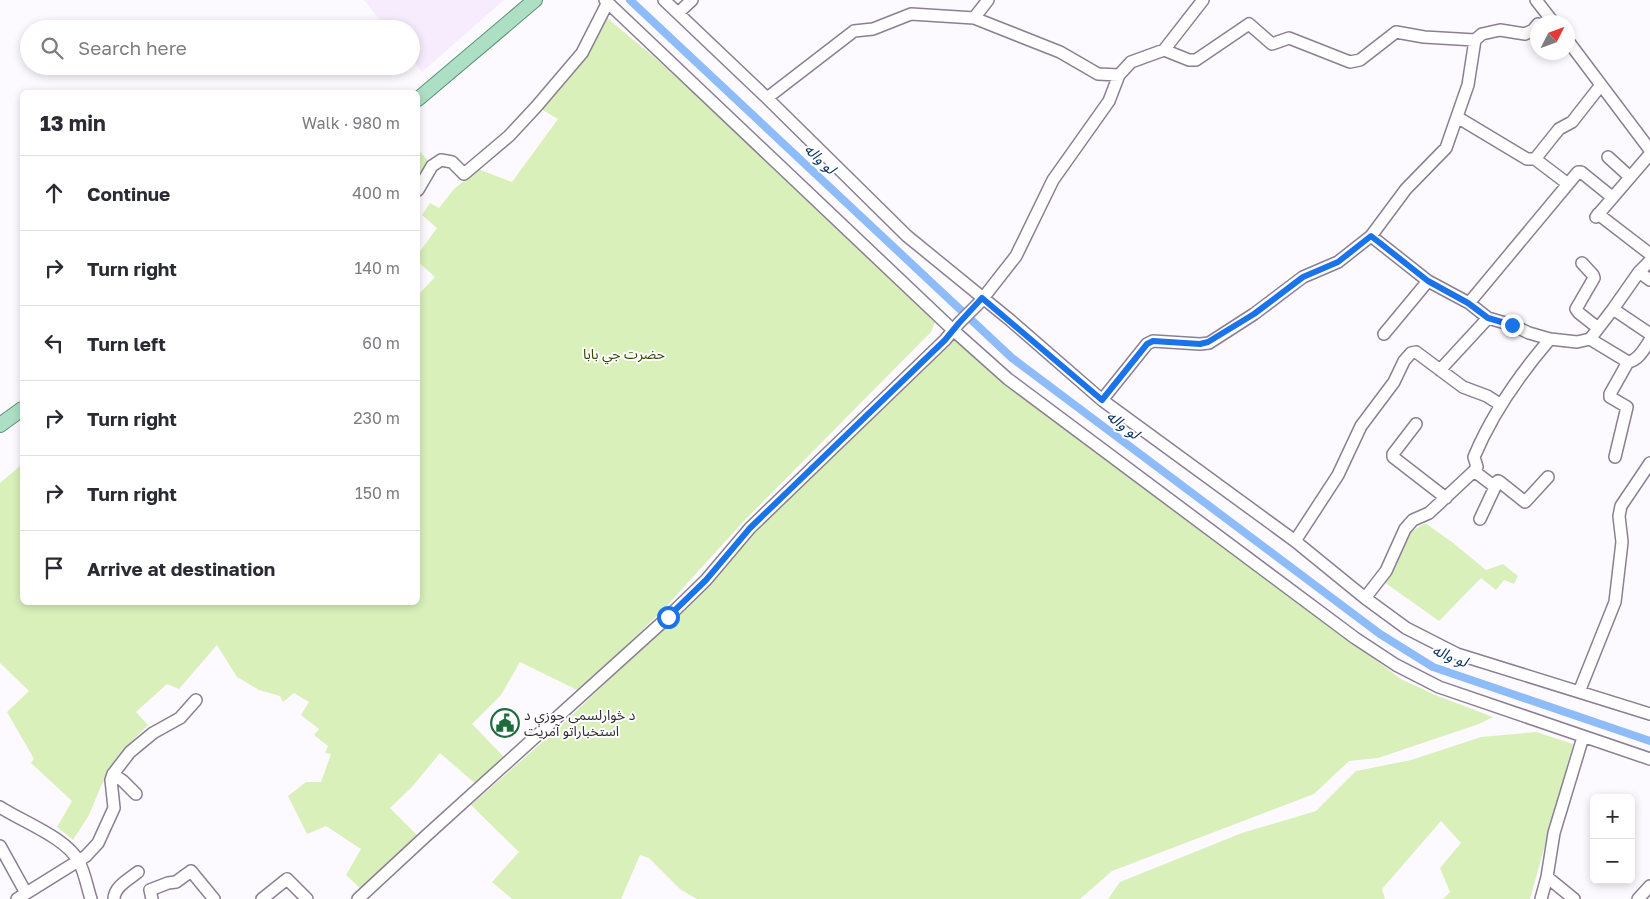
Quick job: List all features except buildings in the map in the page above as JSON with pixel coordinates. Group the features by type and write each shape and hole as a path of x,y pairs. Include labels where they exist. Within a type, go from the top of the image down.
{"main road":[{"path":"420,92 523,0"},
{"path":"420,92 535,0"},
{"path":"0,416 20,401"},
{"path":"0,425 20,410"}],"street":[{"path":"664,0 907,236 981,300 1102,400 1295,541 1365,598 1406,628 1456,654 1650,714"},
{"path":"678,14 692,0"},
{"path":"974,18 988,0"},
{"path":"358,899 668,617 706,580 750,528 945,340 981,300 1016,256 1053,180 1109,101 1118,75 1131,62 1164,50 1203,0"},
{"path":"1536,0 1542,15"},
{"path":"420,187 432,166 442,160 452,162 464,174 509,136 582,53 606,1 956,326 1008,379 1347,632 1396,665 1440,687 1650,759"},
{"path":"767,98 854,30 873,29 911,14 974,18 1060,52 1098,74 1118,75"},
{"path":"1164,50 1189,60 1196,60 1249,24 1272,44 1289,38 1350,62 1360,60 1396,32 1424,37 1475,40"},
{"path":"1102,400 1147,344 1153,341 1200,344 1208,342 1254,314 1303,277 1338,262 1371,236 1406,189 1446,148 1468,85 1475,40 1482,34 1500,30 1525,34 1530,31"},
{"path":"1575,50 1650,150"},
{"path":"1535,159 1559,129 1572,122 1601,85"},
{"path":"1457,117 1527,159 1535,159 1568,184"},
{"path":"1650,154 1597,215 1650,254"},
{"path":"1608,156 1630,177"},
{"path":"1468,303 1578,172 1581,172 1612,197"},
{"path":"1371,236 1428,281 1468,303 1488,318 1512,325 1528,334 1578,342 1590,339 1639,272 1650,261"},
{"path":"1582,263 1594,275 1594,278 1576,309 1598,328"},
{"path":"1639,272 1650,280"},
{"path":"1384,334 1428,281"},
{"path":"1590,339 1628,362 1632,362 1635,359 1650,340 1613,309"},
{"path":"1440,370 1488,318"},
{"path":"1365,598 1386,571 1405,529 1413,520 1429,513 1477,467 1474,456 1501,405 1534,358 1550,339"},
{"path":"1295,541 1338,475 1361,426 1394,382 1404,361 1414,351 1463,386 1487,396 1501,405"},
{"path":"1615,457 1627,407 1610,397 1610,394 1628,362"},
{"path":"1416,424 1392,454 1393,457 1446,498"},
{"path":"1579,692 1615,602 1622,542 1619,516 1622,506 1650,463"},
{"path":"1474,471 1494,485 1495,490 1480,519"},
{"path":"1494,485 1498,481 1500,482 1525,502 1548,477"},
{"path":"0,846 22,896 86,856 98,844 114,808 111,780 113,774 130,752 153,733 180,718 196,700"},
{"path":"1541,899 1547,877 1554,832 1583,737"},
{"path":"113,774 136,794"},
{"path":"0,807 16,818 55,838 73,853 79,861 91,899"},
{"path":"152,899 150,890 176,882 192,871 214,899"},
{"path":"114,899 114,892 138,872"},
{"path":"1547,877 1574,899"},
{"path":"262,899 287,879 307,899"},
{"path":"1638,899 1650,886"}],"shaded area":[{"path":"364,0 504,0 422,72 420,69 420,20 380,20"}],"green space":[{"name":"حضرت جي بابا","path":"606,17 706,104 935,322 931,332 742,523 663,610 579,691 520,662 501,695 472,724 506,759 478,786 440,753 412,787 390,808 421,839 364,892 346,875 361,849 326,826 307,834 288,796 306,782 321,782 331,754 325,753 328,746 314,735 319,729 301,715 309,702 294,693 283,702 280,696 259,690 237,677 217,645 179,689 167,684 136,712 148,725 122,751 101,786 89,815 73,840 57,827 72,801 31,763 34,759 7,712 29,691 0,663 0,483 20,466 20,605 420,605 420,293 435,277 420,264 420,251 437,228 422,215 430,203 439,208 454,189 478,169 512,182 558,119 541,109"},
{"path":"420,151 429,162 420,178"},
{"path":"955,339 1007,385 1401,679 1433,694 1493,717 1479,724 1378,758 1349,761 1314,794 1112,871 1080,899 697,899 681,890 649,858 640,855 621,899 512,899 492,882 519,852 471,805 565,722 711,582 755,532 873,416"},
{"path":"1425,523 1486,570 1503,564 1518,576 1514,584 1504,580 1496,590 1481,578 1439,621 1384,582 1411,532"},
{"path":"1536,732 1573,744 1530,899 1443,899 1450,892 1440,868 1461,843 1441,821 1382,889 1385,899 1108,899 1120,882 1242,833 1316,811 1356,771 1411,760 1481,737"}],"waterway":[{"name":"لو واله","path":"630,0 1012,358 1380,634 1433,667 1650,741"}],"place":[{"name":"د څوارلسمی حوزې د استخباراتو آمريت","path":"505,723"}],"route":[{"path":"668,617 706,580 750,528 945,340 982,298 1102,400 1147,344 1153,341 1200,344 1208,342 1254,314 1303,277 1338,262 1371,236 1428,281 1468,303 1488,318 1512,325"}]}
